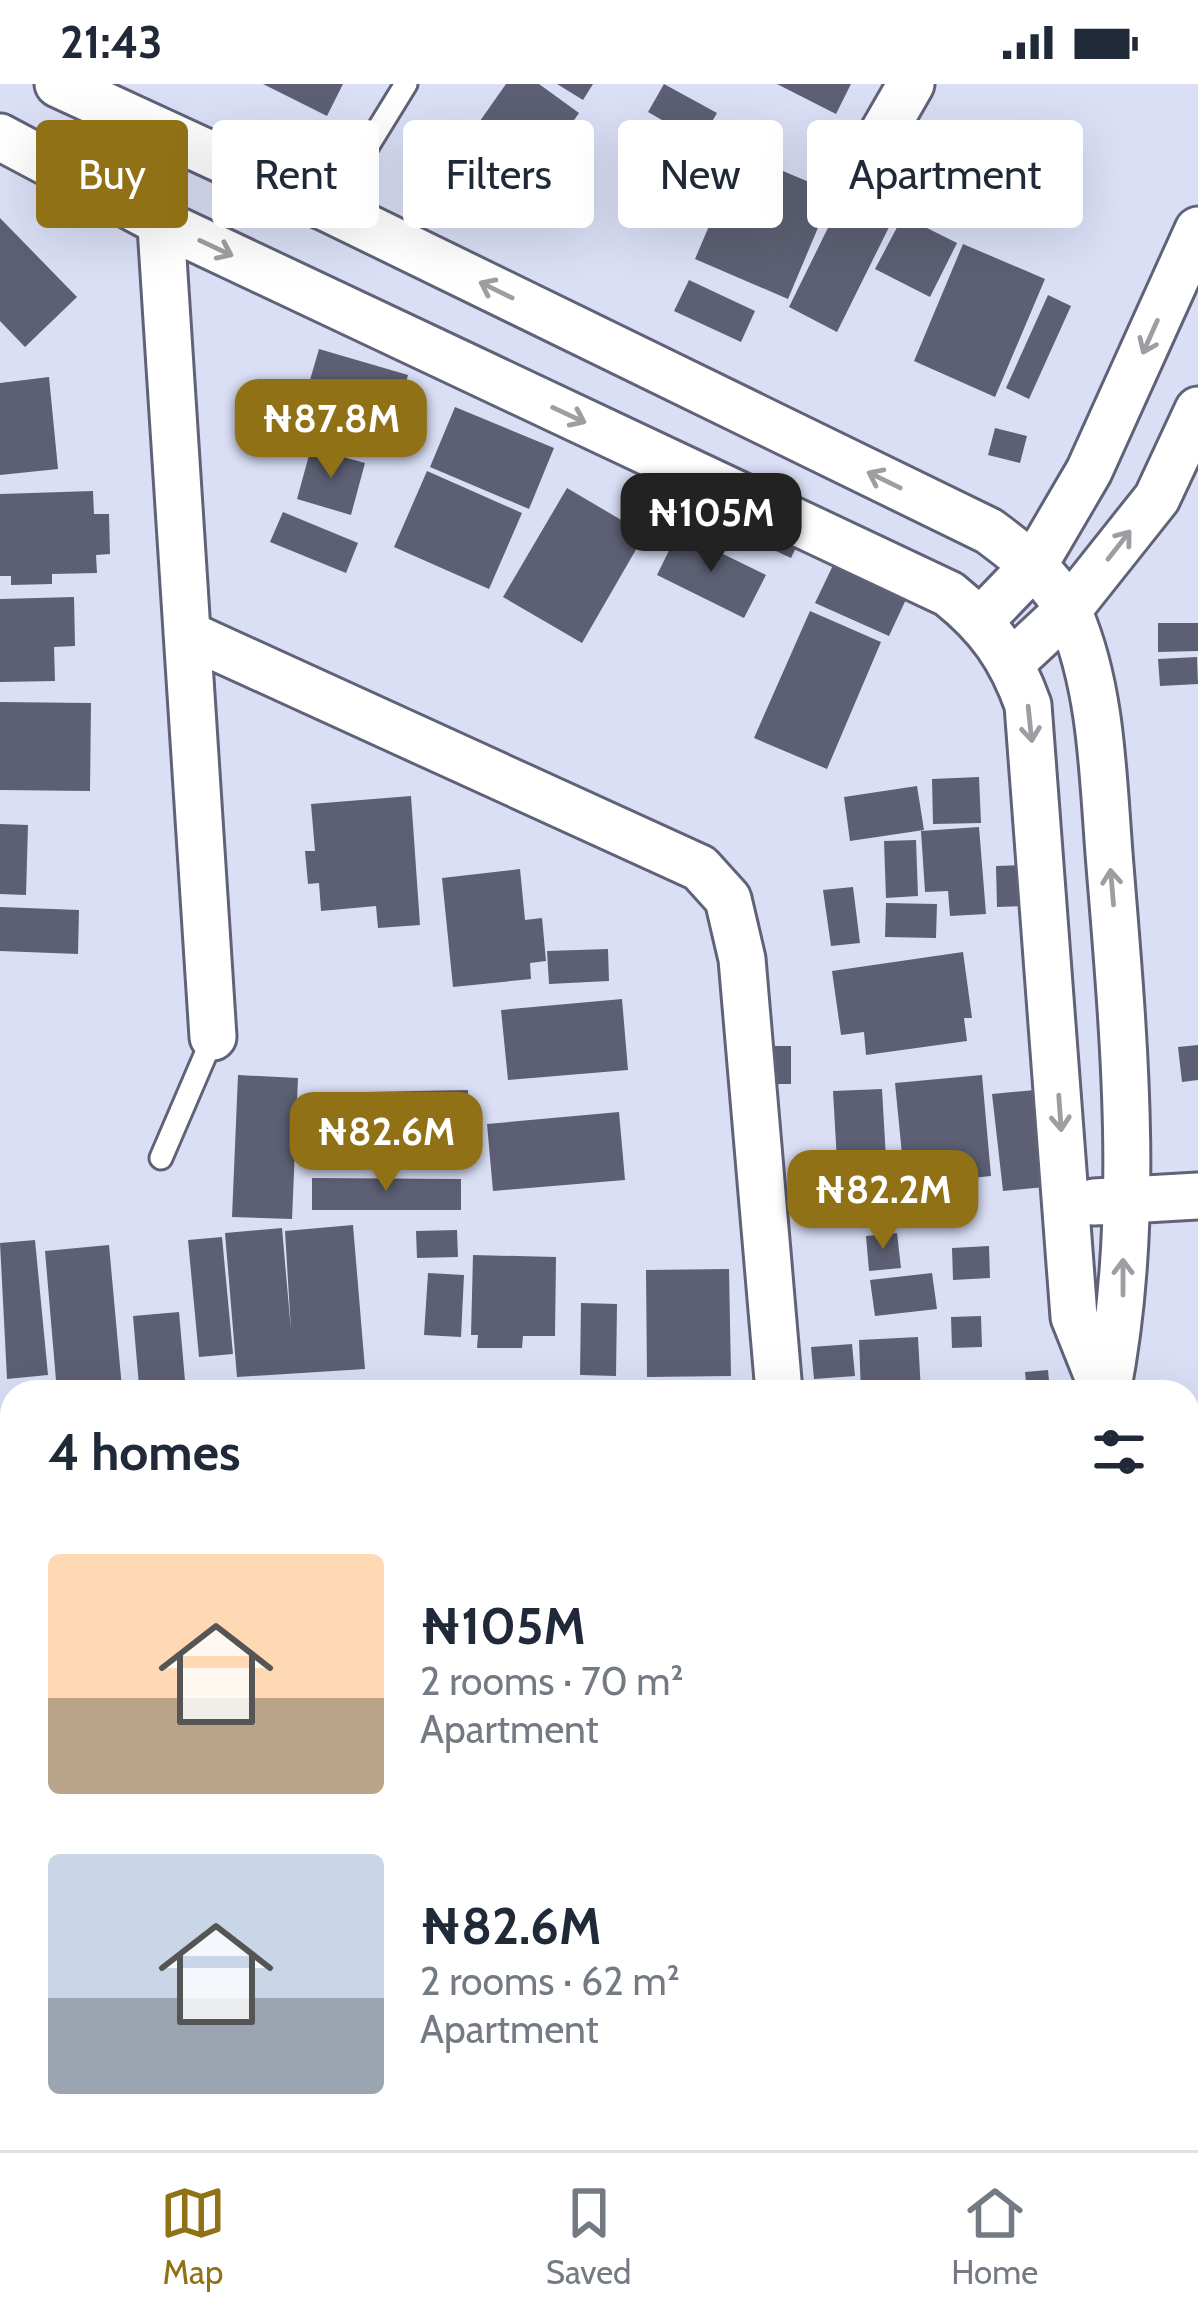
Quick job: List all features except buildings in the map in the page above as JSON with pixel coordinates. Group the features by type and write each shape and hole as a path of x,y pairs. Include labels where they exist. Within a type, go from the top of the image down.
{"street":[{"path":"58,84 129,120"},
{"path":"890,120 911,84"},
{"path":"0,137 36,156"},
{"path":"162,228 213,1037"},
{"path":"173,228 949,594 981,620 1012,662 1028,705 1074,1317 1101,1380"},
{"path":"368,228 989,531 1034,565 1068,610 1088,665 1102,769 1124,1044 1123,1313 1109,1380"},
{"path":"981,620 1034,565 1089,471 1198,230"},
{"path":"1012,662 1068,610 1157,498 1198,410"},
{"path":"187,634 700,868 728,899 742,959 778,1380"},
{"path":"1066,1203 1198,1196"}],"lane":[{"path":"379,128 406,84"},
{"path":"161,1158 213,1037"}]}
